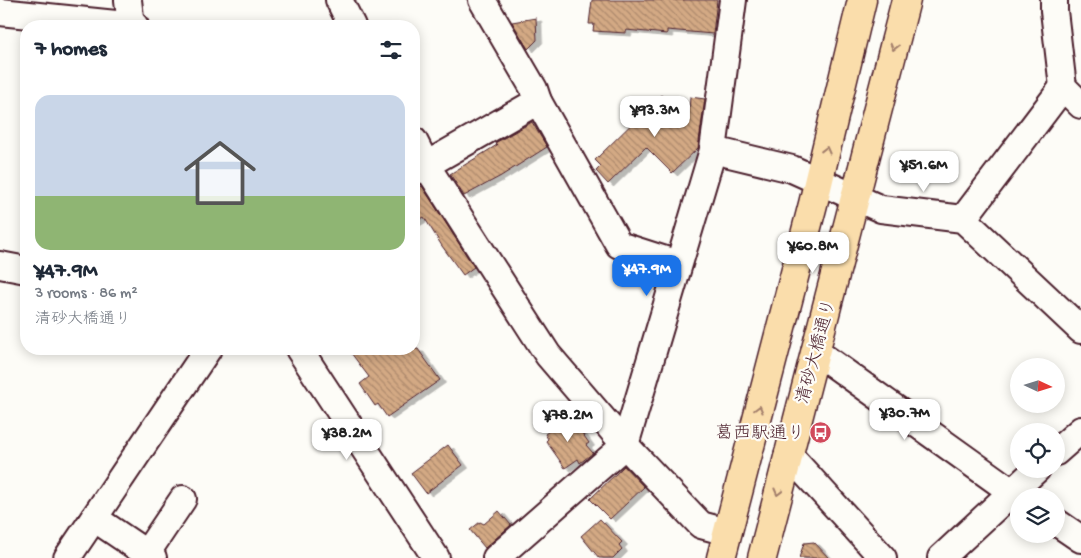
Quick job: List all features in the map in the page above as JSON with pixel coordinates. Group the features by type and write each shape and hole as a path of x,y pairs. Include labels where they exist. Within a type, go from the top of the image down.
{"main road":[{"path":"724,545 818,181 862,0"},
{"name":"清砂大橋通り","path":"762,558 906,0"}],"street":[{"path":"128,0 130,20"},
{"path":"339,0 349,20"},
{"path":"482,0 534,89 538,101 619,245 678,264"},
{"path":"496,558 625,445 713,150 733,0"},
{"path":"963,219 1072,96 1054,11 1054,0"},
{"path":"0,12 74,20"},
{"path":"538,101 420,168 548,355 625,445 701,525 724,545"},
{"path":"713,150 792,170 881,208 963,219 1081,330"},
{"path":"0,265 20,269"},
{"path":"815,350 1010,490"},
{"path":"67,558 204,355"},
{"path":"303,355 430,556"},
{"path":"1065,444 1081,430"},
{"path":"788,454 883,558"},
{"path":"1020,488 1029,478"},
{"path":"941,558 1010,498"},
{"path":"94,518 150,556 184,499"},
{"path":"1065,528 1081,539"}],"building":[{"path":"592,0 717,0 713,34 667,30 667,34 626,30 626,33 593,31 594,24 589,24"},
{"path":"536,18 537,40 528,49 512,22"},
{"path":"661,95 688,123 690,97 705,99 698,148 672,173 646,147 608,184 596,171 601,166 595,160"},
{"path":"532,122 547,147 501,176 464,196 450,174 497,145 495,143"},
{"path":"422,186 474,267 463,275 424,217 420,219 420,187"},
{"path":"420,352 440,380 387,417 378,404 375,406 360,384 369,377 352,355 420,355"},
{"path":"570,416 589,443 586,445 593,453 580,463 578,459 565,468 546,441 548,439 545,434"},
{"path":"448,445 463,465 426,493 411,473"},
{"path":"624,466 644,487 610,519 590,499"},
{"path":"499,511 511,525 485,548 470,530 480,522 484,524"},
{"path":"600,519 622,542 619,545 622,549 613,558 599,558 581,536"},
{"path":"814,542 829,558 799,558 804,543"}],"place":[{"name":"葛西駅通り","path":"821,432"}]}
